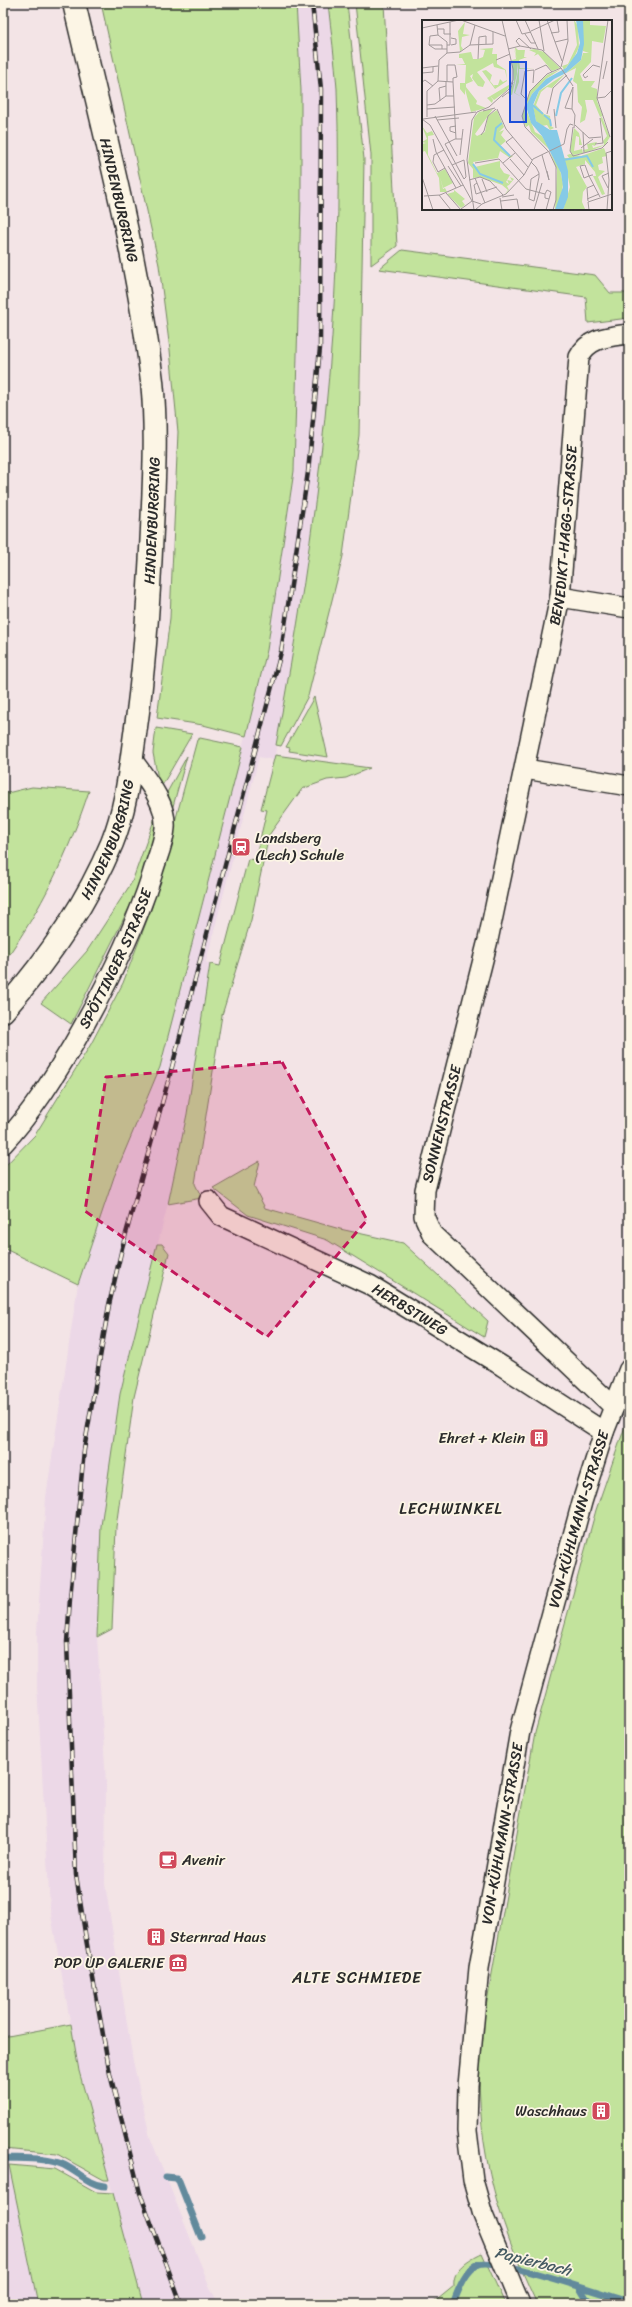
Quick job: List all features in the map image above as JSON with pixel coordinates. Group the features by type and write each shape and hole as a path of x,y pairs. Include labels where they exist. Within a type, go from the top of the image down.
{"main road":[{"name":"HINDENBURGRING","path":"3,1011 25,986 62,933 99,870 115,834 122,808 131,758 149,607 154,471 152,383 136,271 74,3"}],"street":[{"name":"BENEDIKT-HAGG-STRASSE","path":"524,769 560,598 579,357 584,348 595,340 629,334"},
{"path":"560,598 629,608"},
{"name":"SPÖTTINGER STRASSE","path":"3,1144 24,1122 58,1070 87,1021 118,960 142,904 165,828 159,798 131,758"},
{"path":"524,769 629,786"},
{"name":"SONNENSTRASSE","path":"524,769 488,940 425,1190 424,1216 432,1234 614,1407"},
{"name":"HERBSTWEG","path":"209,1201 221,1216 370,1285 502,1366 604,1432"},
{"name":"VON-KÜHLMANN-STRASSE","path":"520,2304 483,2215 473,2180 467,2131 471,2040 479,1968 520,1731 582,1502 604,1432 629,1369"}],"highlighted area":[{"path":"282,1062 367,1220 267,1337 85,1211 106,1077"}],"shaded area":[{"path":"296,3 328,3 337,88 337,199 333,349 320,474 293,654 274,760 259,757 206,962 210,964 187,1114 168,1204 120,1394 97,1637 106,1783 105,1884 133,2061 150,2137 211,2290 219,2304 143,2304 79,2071 50,1909 37,1686 37,1632 46,1497 78,1284 114,1177 160,1067 267,650 294,471 301,199 301,90"},
{"path":"3,2165 9,2165 38,2304 3,2304"}],"green space":[{"path":"101,3 296,3 301,90 301,199 294,471 267,650 246,736 203,725 157,718 170,618 178,432 170,350 159,265"},
{"path":"328,3 347,3 364,159 359,435 343,556 308,696 281,746 276,745 304,582 325,418 332,336 337,254 338,171 337,89"},
{"path":"355,3 384,3 397,246 371,265 371,155"},
{"path":"402,250 595,275 610,293 629,293 629,318 588,323 586,297 379,269"},
{"path":"314,697 328,757 289,751 290,748 286,747"},
{"path":"156,728 192,734 160,789 153,753"},
{"path":"200,738 243,747 160,1067 114,1177 78,1284 3,1248 3,1168 35,1135 91,1044 123,983 152,907 197,740"},
{"path":"275,755 370,768 346,778 327,780 302,789 269,835 251,920 222,1015 195,1184 202,1198 168,1204 187,1114 210,964 220,966 248,859 255,860 267,810 261,809"},
{"path":"187,756 170,817 164,798"},
{"path":"32,787 89,791 81,814 53,880 30,922 3,963 3,794"},
{"path":"158,809 161,823 133,900 71,1024 41,1003 87,951 132,882"},
{"path":"260,1161 254,1187 265,1208 340,1229 403,1243 488,1321 484,1337 327,1240 248,1215 213,1188"},
{"path":"157,1244 162,1244 169,1253 134,1397 116,1527 112,1629 97,1637 101,1526 120,1394"},
{"path":"629,1415 629,1673 626,1682 629,1749 629,2304 537,2304 509,2238 498,2206 490,2174 480,2107 479,2072 481,2035 535,1733 596,1510"},
{"path":"71,2024 79,2071 109,2180 104,2180 57,2154 3,2149 3,2037"},
{"path":"9,2165 55,2169 96,2192 113,2193 143,2304 38,2304"},
{"path":"482,2253 505,2304 432,2304 454,2286 454,2280 462,2265"}],"waterway":[{"name":"Papierbach","path":"3,2158 34,2159 57,2162 84,2178 105,2186"},
{"name":"Papierbach","path":"166,2177 176,2178 179,2181 201,2237"},
{"name":"Papierbach","path":"453,2304 463,2281 470,2271 479,2264 489,2263 527,2271 629,2302"},
{"name":"Papierbach","path":"580,2288 586,2298 593,2304"}],"railway":[{"path":"181,2304 140,2193 110,2074 86,1939 76,1875 67,1642 84,1450 109,1305 122,1248 172,1067 281,652 308,472 320,348 321,89 312,3"}],"place":[{"name":"Landsberg (Lech) Schule","path":"241,847"},
{"name":"Ehret + Klein","path":"539,1438"},
{"name":"Avenir","path":"168,1860"},
{"name":"Sternrad Haus","path":"156,1937"},
{"name":"POP UP GALERIE","path":"178,1963"},
{"name":"Waschhaus","path":"601,2111"}],"district":[{"name":"LECHWINKEL","path":"451,1508"},
{"name":"ALTE SCHMIEDE","path":"357,1977"}]}
